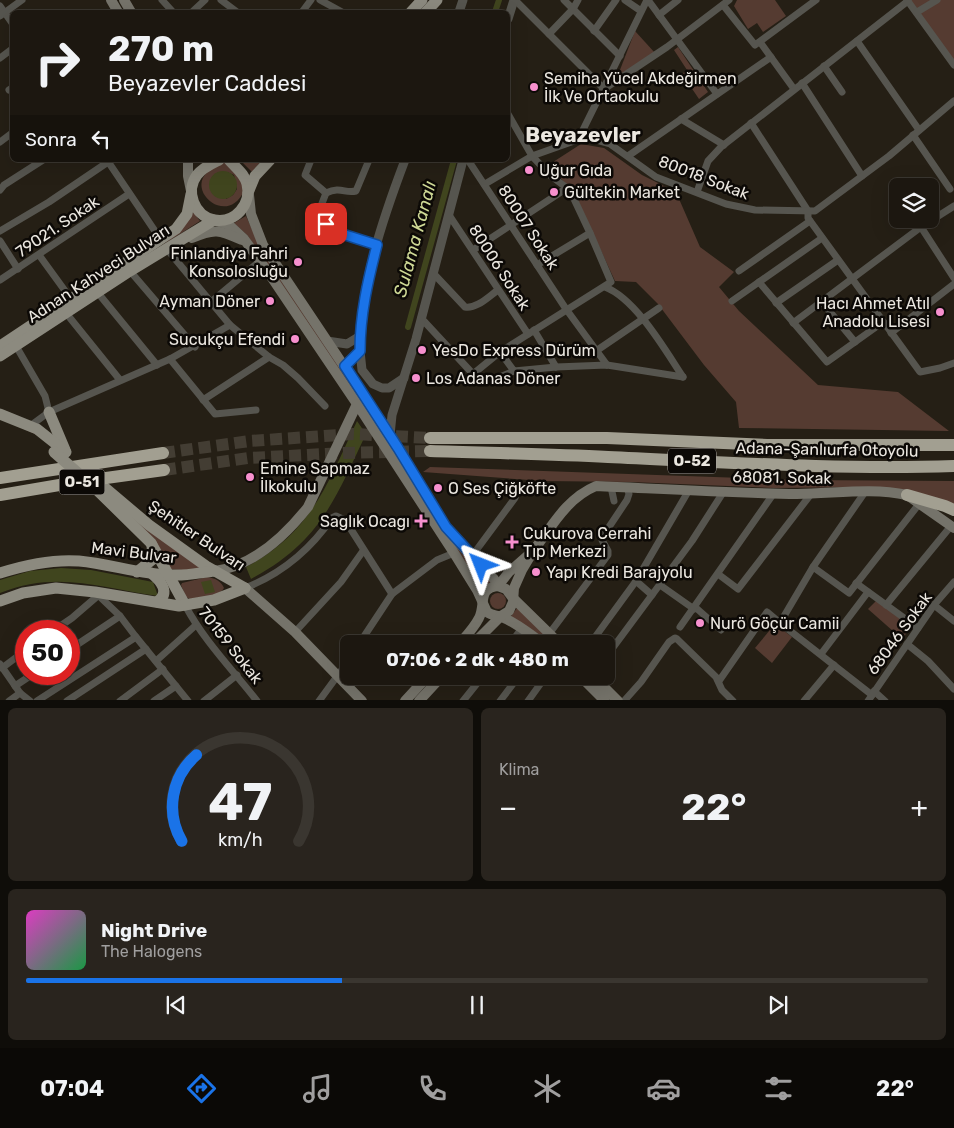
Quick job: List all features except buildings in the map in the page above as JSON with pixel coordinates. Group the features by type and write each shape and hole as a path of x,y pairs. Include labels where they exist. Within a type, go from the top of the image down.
{"highway":[{"name":"Adana-Şanlıurfa Otoyolu","path":"430,438 607,438 767,445 912,446 954,444"},
{"name":"Adana-Şanlıurfa Otoyolu","path":"430,451 606,456 758,465 954,466"},
{"name":"O-51","path":"0,478 163,453"},
{"path":"908,467 954,472"},
{"name":"O-51","path":"0,495 164,470"},
{"path":"907,495 954,510"}],"main road":[{"path":"413,10 421,0"},
{"path":"428,10 436,0"},
{"path":"188,162 191,194 198,210 205,217 229,226 247,243 260,261 357,404 454,553 477,590 487,612 500,616 532,635"},
{"name":"Adnan Kahveci Bulvarı","path":"0,356 98,293 130,271 163,244 185,216 192,184 196,176 216,162"},
{"path":"231,162 242,174 247,183 251,214 263,245 390,435 446,527 494,579 498,586 506,589 549,634"},
{"path":"248,193 256,176 268,162"},
{"name":"Adnan Kahveci Bulvarı","path":"0,346 71,299 163,244 214,220 234,217 241,211 248,193"},
{"path":"163,244 208,231 219,230 247,243"},
{"name":"Mavi Bulvar","path":"0,573 22,566 56,561 80,561 137,572 169,575 223,570 252,558 286,533 308,507 357,404"},
{"path":"49,412 60,452"},
{"name":"Şehitler Bulvarı","path":"0,414 37,429 100,488 149,525 245,588 295,632 362,700"},
{"name":"Şehitler Bulvarı","path":"0,420 32,435 60,452"},
{"name":"68081. Sokak","path":"534,550 565,508 582,492 596,486 810,494 891,492 907,495"},
{"name":"Şehitler Bulvarı","path":"100,488 151,544 185,605"},
{"path":"907,495 952,527"},
{"path":"137,572 153,559 151,544"},
{"path":"467,635 481,614 484,594 487,590 498,586 507,574 534,550"},
{"path":"482,635 500,616 512,607 514,588 534,550"},
{"path":"151,573 162,582 164,588 162,599 157,602"},
{"path":"0,601 23,593 56,588 179,606 214,600 245,588"},
{"path":"405,700 419,685"},
{"path":"419,700 433,685"},
{"path":"589,685 605,700"},
{"path":"602,685 618,700"}],"street":[{"path":"0,6 2,14 22,0"},
{"path":"162,0 171,10"},
{"path":"194,10 205,0"},
{"path":"221,0 234,10"},
{"path":"320,0 338,10"},
{"path":"510,13 514,0 604,89"},
{"path":"564,0 620,56"},
{"path":"548,34 573,9 578,0"},
{"path":"594,30 616,0"},
{"path":"625,0 641,11"},
{"path":"578,140 647,0 716,94"},
{"path":"659,15 678,0"},
{"path":"604,89 678,40 726,2 755,46 816,0"},
{"path":"917,12 936,0"},
{"path":"697,192 708,161 724,145 908,1 954,65"},
{"path":"857,41 916,132 950,189"},
{"path":"760,42 794,89"},
{"path":"628,156 771,57"},
{"path":"824,66 842,92"},
{"path":"802,83 862,176"},
{"name":"80018 Sokak","path":"485,184 532,156 578,140 592,139 610,144 656,177 726,204 755,210 815,211 889,156 954,101"},
{"path":"473,374 500,352 611,282 574,199 567,188 551,176 532,156 510,118"},
{"path":"681,119 724,145"},
{"path":"751,123 808,211 810,222 920,372 954,363"},
{"path":"0,190 4,185 40,162"},
{"path":"0,231 49,202 107,162"},
{"path":"109,162 163,244 230,325 298,378 325,406"},
{"path":"310,162 305,175 326,193"},
{"path":"368,162 356,190 352,192 335,189 326,193 320,206 322,221 336,232 377,245"},
{"path":"404,162 377,245 366,288 360,336 362,370 373,384 382,388 389,388 404,378"},
{"path":"390,435 392,415 421,318 462,162"},
{"name":"80007 Sokak","path":"469,162 566,309 607,365"},
{"path":"473,250 511,227 567,188"},
{"name":"79021. Sokak","path":"0,280 129,194"},
{"path":"939,216 954,206"},
{"name":"80006 Sokak","path":"449,215 498,290 556,367"},
{"path":"739,270 810,222"},
{"path":"792,323 920,228"},
{"path":"922,228 954,278"},
{"path":"537,265 590,233"},
{"path":"732,301 822,238"},
{"path":"0,241 18,269"},
{"path":"39,254 71,299"},
{"path":"776,303 838,260"},
{"path":"211,302 260,261"},
{"path":"130,271 195,346"},
{"path":"433,273 465,306 470,308 498,290"},
{"path":"759,282 827,362 883,322"},
{"path":"891,333 954,284"},
{"path":"421,318 473,374 490,381 514,371 607,365 683,376 643,319 612,290 605,287"},
{"path":"98,293 157,365"},
{"path":"821,301 855,342"},
{"path":"596,351 659,308"},
{"path":"66,313 120,380"},
{"path":"30,426 49,412 170,359 230,325"},
{"path":"327,341 347,344 360,336"},
{"path":"16,346 45,396 49,412"},
{"path":"345,366 360,351"},
{"path":"500,352 514,371"},
{"path":"203,400 269,357"},
{"path":"170,359 215,414 256,410"},
{"path":"611,486 614,501"},
{"path":"549,634 608,555 602,540 603,536 627,500 629,494 627,487"},
{"path":"597,635 636,581 689,490"},
{"path":"615,645 692,541 724,491"},
{"path":"780,623 813,567 865,492"},
{"path":"680,627 774,493"},
{"path":"718,574 738,589 810,494"},
{"path":"472,556 515,498"},
{"path":"813,567 849,593 919,504"},
{"path":"245,588 271,576 294,561 310,547 332,518 336,516 345,520 363,552 392,594"},
{"path":"886,605 952,527"},
{"path":"295,632 340,582 363,552"},
{"path":"365,635 392,594 437,560 454,553"},
{"path":"636,581 652,595"},
{"name":"68046 Sokak","path":"871,696 934,605 954,582"},
{"path":"856,583 918,628"},
{"path":"660,585 722,630"},
{"path":"821,654 868,592"},
{"path":"69,620 99,594 120,616 188,700"},
{"name":"70159 Sokak","path":"185,605 215,652 257,700"},
{"path":"934,605 954,620"},
{"path":"719,681 767,612 871,696 885,700"},
{"path":"80,643 120,616"},
{"path":"156,662 196,625"},
{"path":"517,635 522,628"},
{"path":"37,700 136,637"},
{"path":"624,700 641,682 670,642 675,638 699,659 719,681 722,690 732,700"},
{"path":"907,644 928,661 954,689"},
{"path":"67,700 146,649"},
{"path":"15,657 1,666 20,693 30,700"},
{"path":"804,700 834,665"},
{"path":"120,700 163,669"},
{"path":"319,700 340,673"},
{"path":"204,700 237,675"},
{"path":"463,700 476,685"},
{"path":"500,700 512,685"},
{"path":"528,700 539,685"},
{"path":"154,700 176,686"},
{"path":"9,700 20,693"}],"shaded area":[{"path":"737,0 775,0 786,16 763,32 757,23 748,29 734,6"},
{"path":"906,0 954,0 954,65"},
{"path":"635,31 655,53 621,76 618,75"},
{"path":"678,47 708,92 699,99 682,74 687,70 674,50"},
{"path":"581,144 604,148 642,175 676,192 700,247 734,272 719,287 739,311 818,385 898,392 949,431 739,428 736,402 704,365 658,304 636,282 615,281 578,201 550,164"},
{"path":"245,162 260,162 252,172 243,163"},
{"path":"224,163 239,170 244,191 237,202 228,206 219,206 210,202 204,195 202,186 203,178 217,165","holes":["227,172 234,175 237,189 233,195 226,199"]},
{"path":"223,171 233,175 237,185 233,195 223,199 213,195 209,185 213,175"},
{"path":"193,212 200,221 129,267 174,236 182,229"},
{"path":"246,216 262,251 361,399 425,502 492,583 481,588 248,236 234,223"},
{"path":"0,416 40,435 126,511 158,537 201,567 200,569 195,571 170,569 154,539 61,454 39,436 0,418"},
{"path":"357,421 366,434 334,500 322,518 294,550 251,579 246,567 268,554 287,539 315,504 337,465"},
{"path":"430,467 799,480 954,481 954,505 871,487 774,488 631,482 543,481 423,472"},
{"path":"61,568 91,570 153,582 158,596 98,585 60,582 21,586 0,593 0,580 30,571"},
{"path":"207,577 217,580 224,588 218,594 190,599 186,597 181,585 182,583"},
{"path":"211,580 215,592 205,594 201,582"},
{"path":"498,593 504,595 506,601 504,607 498,609 492,607 490,601 492,595"},
{"path":"879,598 912,626 902,639 868,609"},
{"path":"517,608 545,635 539,635 509,619"},
{"path":"775,624 792,637 772,663 755,648"}],"waterway":[{"name":"Sulama Kanalı","path":"496,10 499,0"},
{"name":"Sulama Kanalı","path":"408,327 453,162"}],"tunnel":[{"path":"163,453 250,441 353,434 430,438"},
{"path":"164,470 248,458 430,451"}],"place":[{"name":"Semiha Yücel Akdeğirmen İlk Ve Ortaokulu","path":"534,87"},
{"name":"Uğur Gıda","path":"529,170"},
{"name":"Gültekin Market","path":"554,192"},
{"name":"Finlandiya Fahri Konsolosluğu","path":"298,262"},
{"name":"Ayman Döner","path":"270,301"},
{"name":"Hacı Ahmet Atıl Anadolu Lisesi","path":"940,312"},
{"name":"Sucukçu Efendi","path":"295,339"},
{"name":"YesDo Express Dürüm","path":"422,350"},
{"name":"Los Adanas Döner","path":"416,378"},
{"name":"Emine Sapmaz İlkokulu","path":"250,477"},
{"name":"O Ses Çiğköfte","path":"438,488"},
{"name":"Saglık Ocagı","path":"421,521"},
{"name":"Cukurova Cerrahi Tıp Merkezi","path":"512,542"},
{"name":"Yapı Kredi Barajyolu","path":"536,572"},
{"name":"Nurö Göçür Camii","path":"700,623"}],"district":[{"name":"Beyazevler","path":"583,135"}],"route":[{"path":"326,224 336,232 377,245 366,288 360,351 345,366 446,527 481,565"}]}
